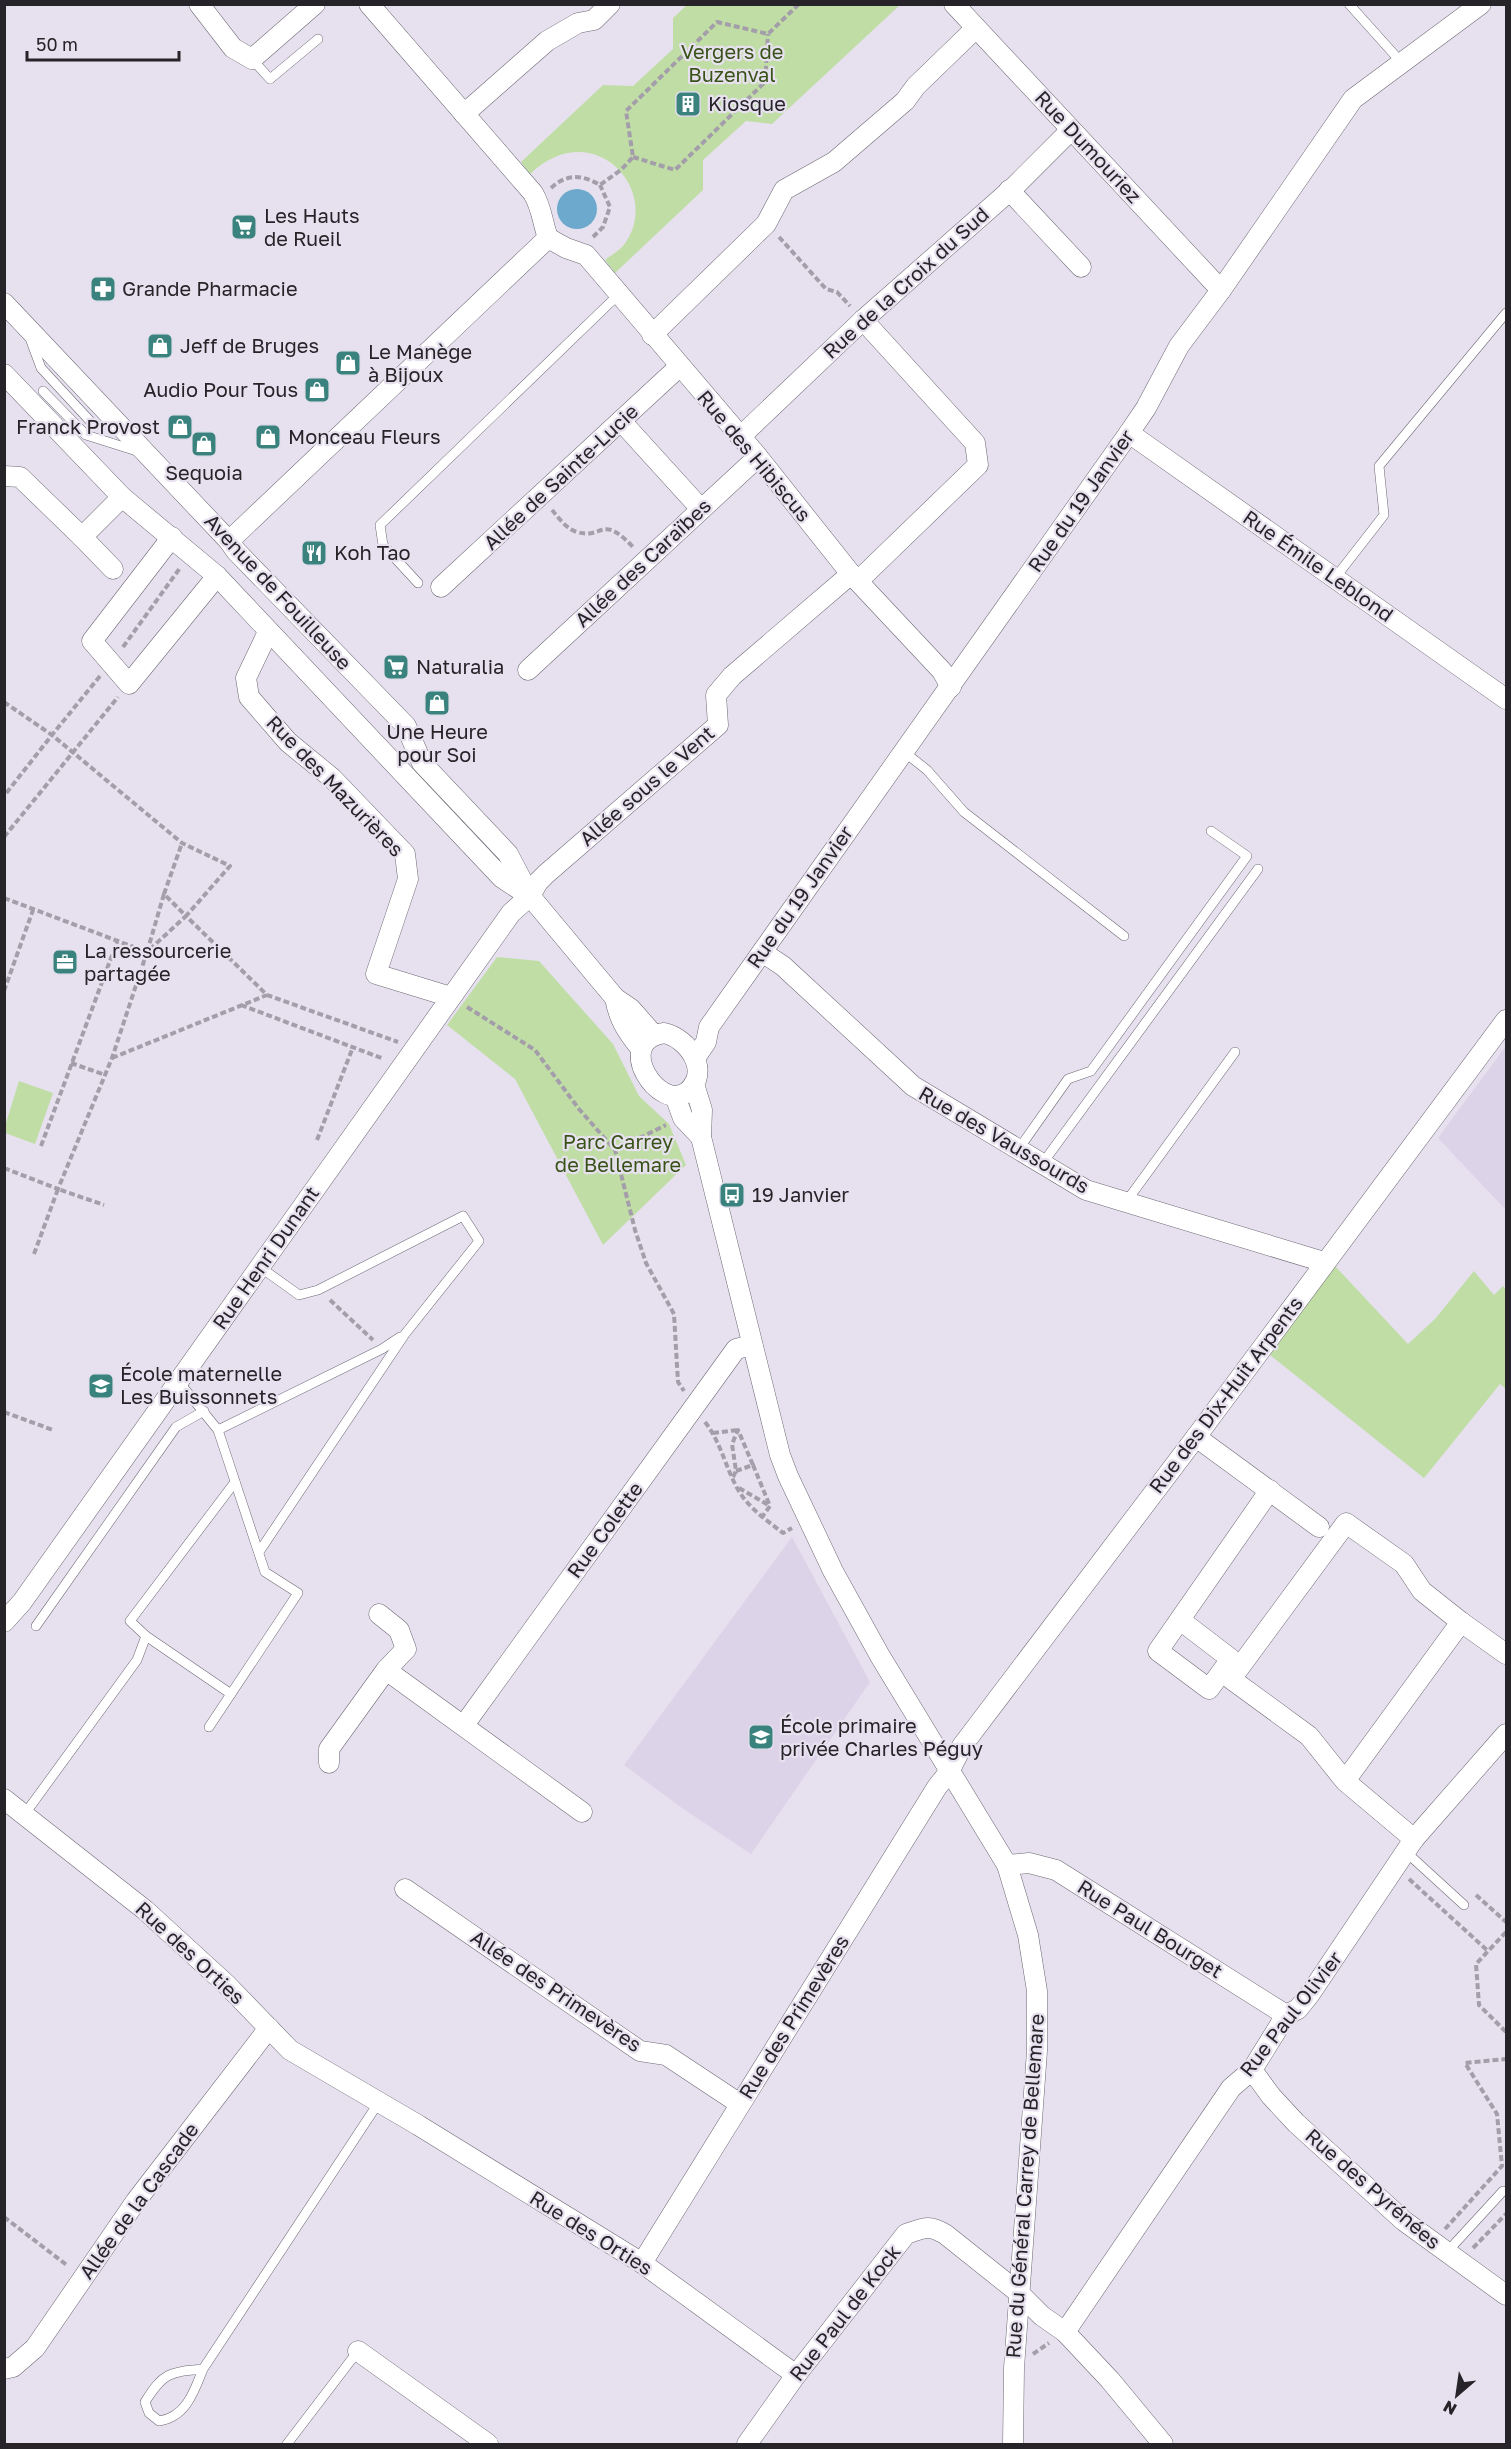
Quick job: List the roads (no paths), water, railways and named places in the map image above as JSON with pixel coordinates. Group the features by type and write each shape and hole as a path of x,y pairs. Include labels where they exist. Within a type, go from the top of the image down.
{"street":[{"path":"199,4 233,48 252,59 315,4"},
{"path":"230,541 548,238 543,223 542,208 533,193 369,4"},
{"path":"580,4 594,20"},
{"path":"464,114 547,40 578,23 594,20 610,4"},
{"name":"Rue Dumouriez","path":"954,4 1221,290"},
{"name":"Rue du 19 Janvier","path":"695,1058 706,1042 709,1027 1129,433 1146,408 1179,346 1221,290 1353,99 1481,4"},
{"path":"652,335 766,224 783,190 834,162 905,101 916,86 976,28"},
{"name":"Rue de la Croix du Sud","path":"740,437 863,320 1009,190 1071,130"},
{"path":"1009,190 1081,267"},
{"name":"Rue des Hibiscus","path":"548,238 586,255 758,457 854,578 942,671 951,687"},
{"name":"Avenue de Fouilleuse","path":"4,303 230,541 236,551 406,726 422,763 508,854 530,896 615,998 619,1019 626,1031 647,1042"},
{"path":"854,578 978,465 975,443 863,320"},
{"name":"Allée de Sainte-Lucie","path":"441,587 680,366"},
{"name":"Avenue de Fouilleuse","path":"4,374 122,497 217,576 502,878 530,896"},
{"path":"621,421 701,509"},
{"name":"Rue Émile Leblond","path":"1129,433 1506,699"},
{"name":"Allée des Caraïbes","path":"528,670 758,457"},
{"path":"4,476 20,477 113,569"},
{"path":"82,537 122,497"},
{"path":"172,537 92,641 129,684 217,576"},
{"name":"Allée sous le Vent","path":"530,896 546,874 718,725 716,695 732,676 854,578"},
{"name":"Rue des Mazurières","path":"268,632 246,678 249,697 288,742 332,778 405,854 408,879 376,974 451,997"},
{"name":"Rue Henri Dunant","path":"4,1622 22,1602 511,913 530,896"},
{"name":"Rue des Vaussourds","path":"762,952 783,966 913,1086 1086,1190 1324,1262"},
{"name":"Rue des Dix-Huit Arpents","path":"949,1772 962,1746 1196,1437 1506,1020"},
{"name":"Rue du 19 Janvier","path":"683,1041 694,1031 709,1027"},
{"path":"664,1032 683,1041 695,1058 697,1068 693,1084 682,1095 675,1096 657,1089 647,1078 640,1059 647,1042 664,1032"},
{"name":"Rue du Général Carrey de Bellemare","path":"693,1084 702,1110 701,1137 780,1455 833,1571 880,1656 1006,1865 1028,1935 1037,1991 1037,2050 1014,2368 1013,2445"},
{"name":"Rue du Général Carrey de Bellemare","path":"675,1096 684,1118 701,1137"},
{"name":"Rue Colette","path":"464,1725 736,1349 752,1345"},
{"path":"1196,1437 1319,1527"},
{"path":"1180,1620 1270,1490"},
{"path":"1405,1853 1309,1736 1231,1679 1346,1522 1404,1564 1422,1592 1506,1654"},
{"path":"329,1763 328,1749 386,1670 406,1649 399,1630 378,1614"},
{"path":"1345,1781 1461,1622"},
{"path":"386,1670 582,1812"},
{"name":"Rue Paul Olivier","path":"1065,2332 1231,2088 1252,2070 1286,2015 1298,2009 1310,1994 1405,1853 1506,1734"},
{"name":"Rue des Primevères","path":"642,2263 937,1787 949,1772"},
{"name":"Rue des Orties","path":"4,1799 145,1910 227,1985 290,2050 642,2263 796,2375"},
{"name":"Rue Paul Bourget","path":"1006,1865 1029,1863 1056,1870 1286,2015"},
{"name":"Allée des Primevères","path":"405,1889 640,2050 666,2055 740,2104"},
{"name":"Allée de la Cascade","path":"4,2369 13,2367 35,2348 136,2200 269,2028"},
{"name":"Rue des Pyrénées","path":"1252,2070 1271,2096 1296,2123 1404,2221 1506,2295"},
{"name":"Rue Paul de Kock","path":"747,2445 796,2375 906,2234 933,2227 1019,2292"},
{"path":"1019,2292 1042,2316 1065,2332 1110,2380 1163,2445"},
{"path":"358,2351 487,2444"}],"lane":[{"path":"1349,4 1401,62"},
{"path":"252,59 270,79 318,39"},
{"path":"418,583 383,545 380,525 618,295"},
{"path":"1335,578 1384,515 1379,466 1506,313"},
{"path":"26,326 42,368 91,422"},
{"path":"44,391 87,435 148,455"},
{"path":"903,751 927,770 964,812 1124,936"},
{"path":"1018,1150 1068,1079 1091,1071 1247,856 1211,831"},
{"path":"1042,1164 1258,869"},
{"path":"1126,1202 1235,1052"},
{"path":"258,1552 405,1334 479,1241 464,1216 318,1290 299,1295 260,1267"},
{"path":"218,1430 382,1349 405,1334"},
{"path":"178,1382 218,1430 265,1572 298,1593 209,1727"},
{"path":"36,1626 176,1426 204,1411"},
{"path":"231,1694 146,1636 130,1621 235,1482"},
{"path":"24,1815 137,1660 146,1636"},
{"path":"1405,1853 1464,1905"},
{"path":"202,2369 175,2372 157,2382 144,2402 149,2413 159,2421 170,2420 180,2413 194,2393 202,2369 379,2102"},
{"path":"1447,2252 1503,2191"},
{"path":"287,2445 358,2351"}],"water":[{"path":"577,189 591,195 597,209 591,223 577,229 563,223 557,209 563,195"}],"place":[{"name":"Kiosque","path":"688,104"},
{"name":"Les Hauts de Rueil","path":"244,227"},
{"name":"Grande Pharmacie","path":"103,289"},
{"name":"Jeff de Bruges","path":"160,346"},
{"name":"Le Manège à Bijoux","path":"348,363"},
{"name":"Audio Pour Tous","path":"317,390"},
{"name":"Franck Provost","path":"180,427"},
{"name":"Monceau Fleurs","path":"268,437"},
{"name":"Sequoia","path":"204,444"},
{"name":"Koh Tao","path":"314,553"},
{"name":"Naturalia","path":"396,667"},
{"name":"Une Heure pour Soi","path":"437,703"},
{"name":"La ressourcerie partagée","path":"65,962"},
{"name":"19 Janvier","path":"732,1195"},
{"name":"École maternelle Les Buissonnets","path":"101,1386"},
{"name":"École primaire privée Charles Péguy","path":"761,1737"}],"park label":[{"name":"Vergers de Buzenval","path":"732,64"},
{"name":"Parc Carrey de Bellemare","path":"618,1154"}]}
